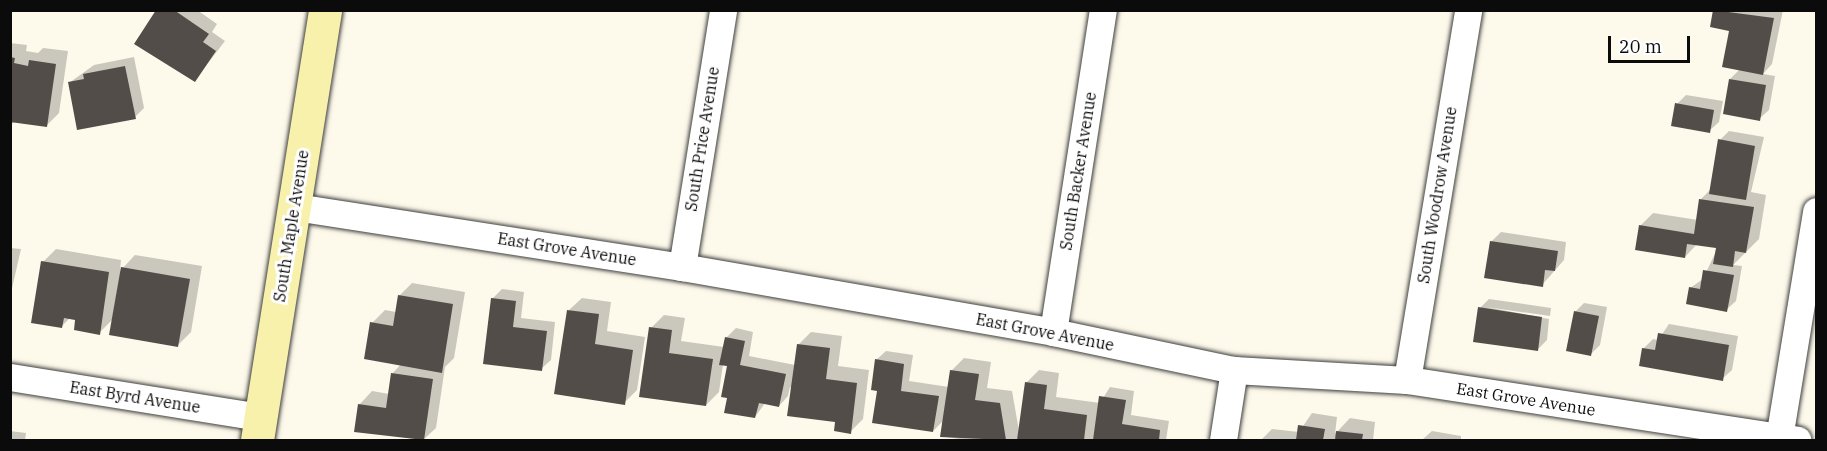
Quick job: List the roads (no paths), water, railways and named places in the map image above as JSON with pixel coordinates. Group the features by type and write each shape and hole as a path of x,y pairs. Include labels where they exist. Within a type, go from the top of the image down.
{"main road":[{"name":"South Maple Avenue","path":"259,429 325,10"}],"street":[{"name":"South Price Avenue","path":"682,267 723,10"},
{"name":"South Backer Avenue","path":"1053,332 1103,10"},
{"name":"South Woodrow Avenue","path":"1407,380 1468,10"},
{"name":"East Grove Avenue","path":"295,207 682,267 1053,332 1234,370 1407,380 1788,439"},
{"path":"1788,439 1816,211"},
{"path":"1223,441 1234,370"},
{"name":"East Byrd Avenue","path":"10,377 259,429"}]}
